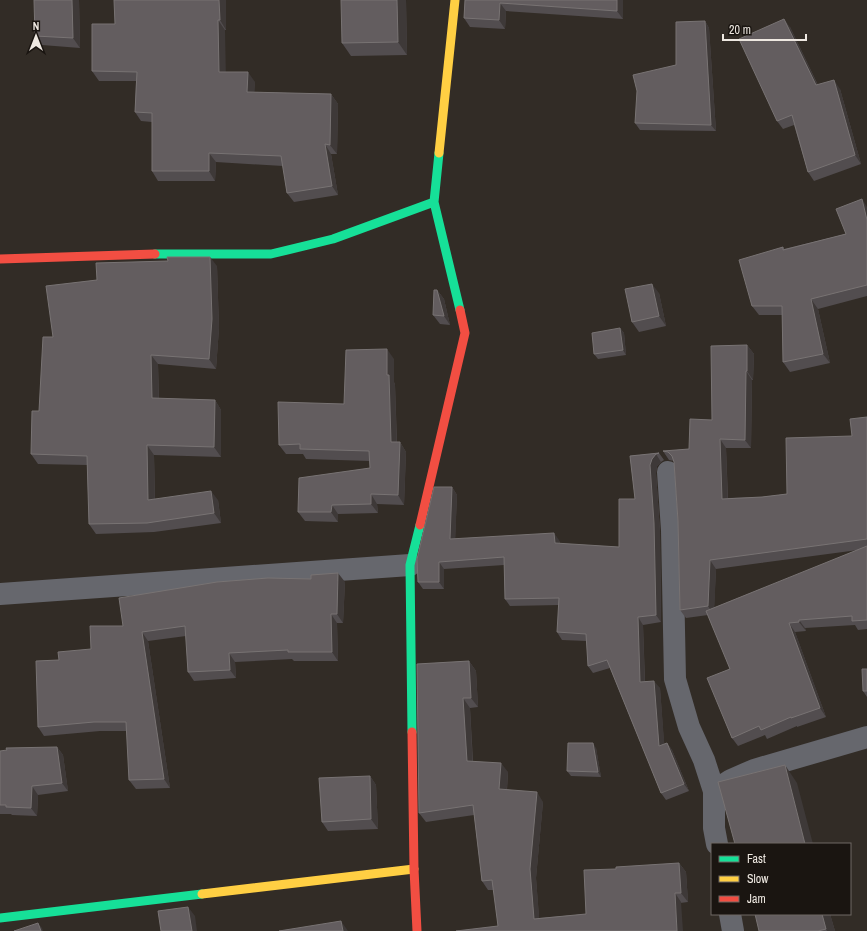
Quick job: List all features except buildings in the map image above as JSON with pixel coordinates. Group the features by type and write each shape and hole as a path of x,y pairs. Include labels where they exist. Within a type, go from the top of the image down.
{"street":[{"path":"417,931 414,869 410,565 465,333 434,202 455,0"},
{"path":"0,259 152,254 271,254 333,239 434,202"},
{"path":"668,472 672,530 674,679 714,791 714,828 717,843"},
{"path":"0,594 410,565"},
{"path":"714,791 731,780 754,770 867,737"},
{"path":"0,918 414,869"},
{"path":"730,915 733,931"}],"traffic: fast":[{"path":"439,153 434,202 460,310"},
{"path":"155,254 271,254 333,239 434,202"},
{"path":"412,732 410,565 420,525"},
{"path":"0,918 202,894"}],"traffic: slow":[{"path":"439,153 455,0"},
{"path":"202,894 414,869"}],"traffic: jam":[{"path":"0,259 155,254"},
{"path":"420,525 465,333 460,310"},
{"path":"412,732 414,869 417,931"}]}
